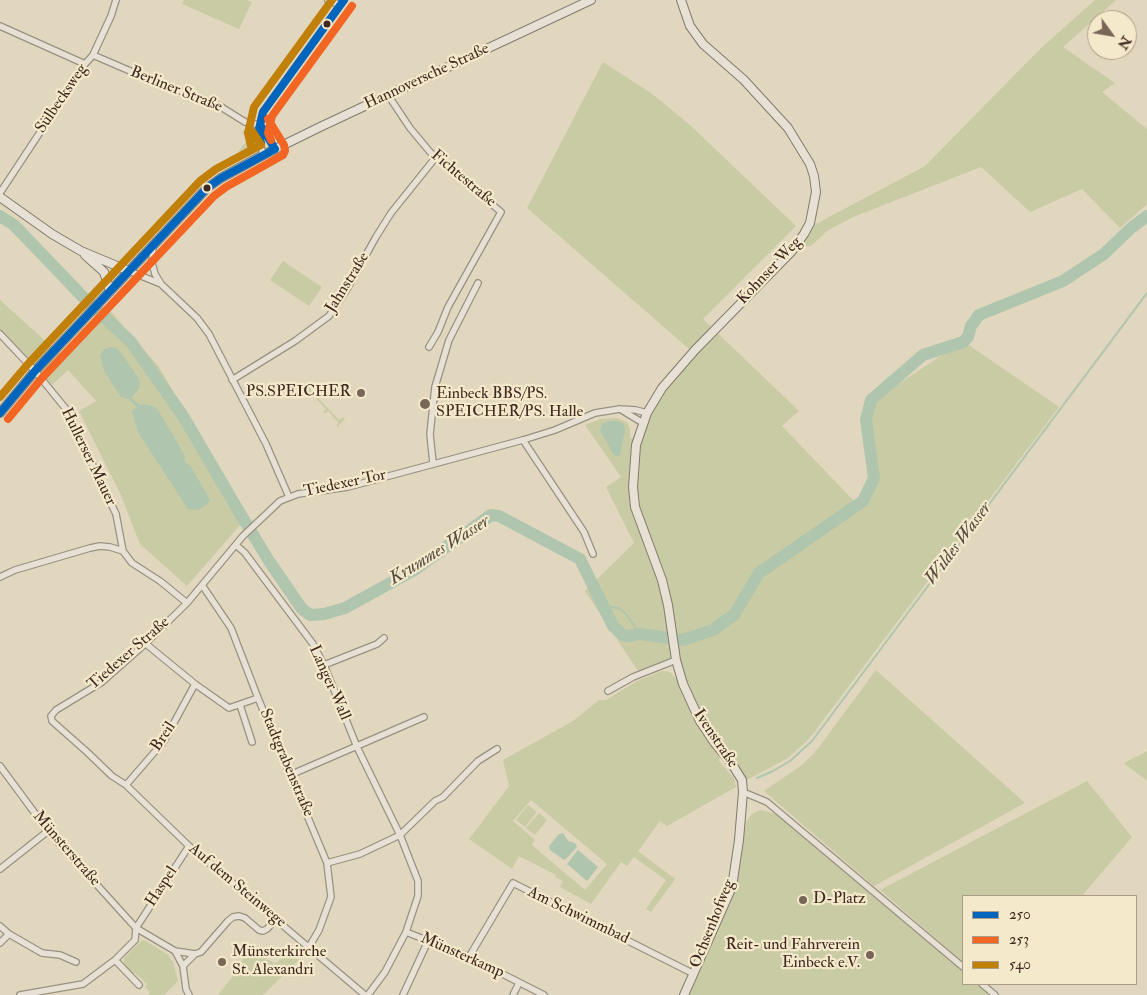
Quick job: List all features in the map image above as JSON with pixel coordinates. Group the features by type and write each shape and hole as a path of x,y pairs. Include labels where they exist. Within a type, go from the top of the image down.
{"street":[{"name":"Sülbecksweg","path":"0,193 93,54 111,16 116,0"},
{"path":"263,155 258,133 263,112 342,3 328,0"},
{"name":"Hannoversche Straße","path":"0,413 36,370 154,244 207,188 221,178 275,149 591,0"},
{"name":"Kohnser Weg","path":"647,413 662,388 673,375 792,250 810,223 816,192 810,164 788,128 744,80 702,44 690,26 681,0"},
{"path":"0,26 85,64"},
{"name":"Berliner Straße","path":"93,54 144,77 212,103 245,122 260,125"},
{"name":"Fichtestraße","path":"388,95 410,128 436,157 501,212 448,307 438,332 429,347"},
{"path":"260,125 275,149"},
{"name":"Jahnstraße","path":"232,380 295,341 330,316 348,290 391,213 436,157"},
{"path":"0,197 52,234 81,251 161,284"},
{"path":"154,244 152,263 155,274 161,284 203,325 266,444 289,496"},
{"path":"81,251 104,272 110,292"},
{"path":"433,463 430,434 435,387 449,340 478,283"},
{"name":"Hullerser Mauer","path":"0,334 36,370 66,409 116,514 124,551"},
{"path":"593,554 584,532 523,440 555,430 595,412 620,409 647,413"},
{"path":"620,409 642,423"},
{"name":"Ivenstraße","path":"647,413 636,445 633,487 635,507 662,580 676,660 685,690 700,721 738,772 742,780 742,792"},
{"name":"Tiedexer Tor","path":"202,585 256,522 289,496 348,487 523,440"},
{"name":"Langer Wall","path":"236,545 245,553 308,636 324,665 357,748 400,835 418,881 418,896 406,932 385,972 366,995"},
{"path":"0,577 16,570 100,546 124,551 132,563 160,581 187,603"},
{"name":"Tiedexer Straße","path":"51,716 56,710 102,682 146,644 187,603 202,585"},
{"name":"Stadtgrabenstraße","path":"202,585 231,628 327,863 331,897 320,927 309,947"},
{"path":"324,665 377,644 384,638"},
{"path":"146,644 195,684 229,708 258,698"},
{"path":"608,692 633,677 676,660"},
{"name":"Breil","path":"126,785 164,741 195,684"},
{"path":"240,705 252,742"},
{"name":"Auf dem Steinwege","path":"51,716 52,721 112,776 126,785 189,846 366,995"},
{"path":"290,775 357,748 424,717"},
{"path":"327,863 360,854 400,835 478,761 498,749"},
{"name":"Münsterstraße","path":"0,766 48,831 121,913 136,928 175,951"},
{"path":"742,792 767,802 962,966"},
{"name":"Ochsenhofweg","path":"684,995 732,887 742,792"},
{"path":"0,869 48,831"},
{"name":"Haspel","path":"20,995 83,984 115,960 135,940 136,928 189,846"},
{"name":"Am Schwimmbad","path":"469,957 513,883 694,974"},
{"path":"183,966 195,954 201,952 219,930 233,917 245,918 259,930 263,931 276,919"},
{"path":"0,926 9,934 42,953 60,955 76,962"},
{"name":"Münsterkamp","path":"406,932 469,957 544,995"},
{"path":"0,943 9,934"},
{"path":"403,995 428,941"},
{"path":"175,951 195,954"},
{"path":"175,951 183,966 186,989 189,995"},
{"path":"115,960 139,985"},
{"path":"513,995 519,983"},
{"path":"983,985 995,995"}],"shaded area":[{"path":"184,0 247,0 252,2 239,29 182,4"},
{"path":"1095,0 1116,0 1105,10 1087,10 1087,26 1063,47 1115,83 1102,92 1147,129 1147,204 1120,228 1082,189 1030,212 981,167 853,217 827,231 811,246 802,247 816,224 925,166 1040,49"},
{"path":"603,62 651,93 690,125 796,226 703,319 799,411 782,426 855,502 757,572 733,613 683,638 676,637 676,642 684,643 737,616 761,575 865,502 877,478 869,420 873,401 963,341 1059,407 809,739 788,758 745,781 709,729 692,699 677,654 661,663 638,671 585,591 634,543 606,487 621,477 585,425 601,419 617,418 627,422 630,429 630,438 642,440 661,395 696,355 527,208"},
{"path":"247,127 255,131 254,148 251,153 232,163 229,156 236,155 251,135 242,133"},
{"path":"283,261 322,287 309,306 270,280"},
{"path":"0,300 61,355 107,307 159,367 247,517 187,586 140,544 120,493 79,411 96,401 68,370 52,385 0,330"},
{"path":"116,348 122,354 139,379 140,387 131,398 140,405 155,407 159,412 184,454 185,462 190,465 210,500 208,504 198,510 188,509 138,432 132,411 137,407 130,400 121,397 104,371 100,356 104,349"},
{"path":"308,382 310,382 307,386 316,395 320,392 322,394 318,398 339,420 343,417 345,419 338,426 340,428 336,426 339,423 328,411 325,414 323,412 326,409 305,387 302,390"},
{"path":"609,421 617,421 624,424 625,430 620,455 618,456 614,455 600,431 602,424"},
{"path":"876,670 1025,803 874,886 764,791 802,765 816,751"},
{"path":"662,671 670,672 678,681 697,724 720,755 719,761 734,778 736,787 667,826 660,821 638,851 675,879 651,912 646,909 666,880 634,857 627,866 621,862 591,904 560,887 563,881 555,877 556,875 519,856 512,869 469,839 509,786 503,760 573,721 599,700 606,700 637,681","holes":["531,800 607,864 585,890 532,845 535,840 513,821"]},
{"path":"1147,751 1147,781 1124,763"},
{"path":"1087,781 1132,837 1083,895 962,895 962,961 880,890"},
{"path":"528,805 537,812 525,827 516,820"},
{"path":"761,810 776,814 962,971 962,985 978,985 990,995 689,995 736,888 746,822 752,814"},
{"path":"539,813 547,820 535,835 526,828"},
{"path":"563,833 568,841 575,843 577,847 564,860 550,850 549,846 559,834"},
{"path":"578,850 598,867 587,881 567,864"},
{"path":"144,940 167,954 173,962 178,981 164,995 148,995 150,992 145,987 147,984 135,973 132,974 124,964 124,958"},
{"path":"252,948 264,958 275,963 289,954 299,960 263,995 218,995 233,976 231,974"}],"waterway":[{"name":"Krummes Wasser","path":"0,216 14,225 83,297 131,342 183,416 269,561 302,609 310,615 324,614 345,608 414,570 491,515 499,516 580,559 613,626 623,635 640,634 683,640 713,630 734,615 759,573 863,501 874,478 866,420 871,400 923,355 963,342 968,337 971,326 979,315 1063,281 1104,254 1131,228 1147,216"},
{"name":"Wildes Wasser","path":"757,778 790,761 812,741 1147,293"},
{"path":"604,606 619,608 626,614 640,634"}],"transit line":[{"name":"540","path":"251,146 248,133 254,107 332,0"},
{"name":"250","path":"261,143 258,133 263,112 344,0"},
{"name":"253","path":"271,140 268,133 272,116 352,6"},
{"name":"253","path":"8,419 42,378 214,196 226,187 283,155 285,151 284,145 268,119"},
{"name":"250","path":"0,413 35,371 207,188 221,178 275,149 260,125"},
{"name":"540","path":"0,397 28,364 200,181 216,169 261,145 252,131"}],"place":[{"name":"PS.SPEICHER","path":"361,393"},
{"name":"Einbeck BBS/PS. SPEICHER/PS. Halle","path":"425,404"},
{"name":"D-Platz","path":"803,900"},
{"name":"Reit- und Fahrverein Einbeck e.V.","path":"870,955"},
{"name":"Münsterkirche St. Alexandri","path":"222,962"}]}
